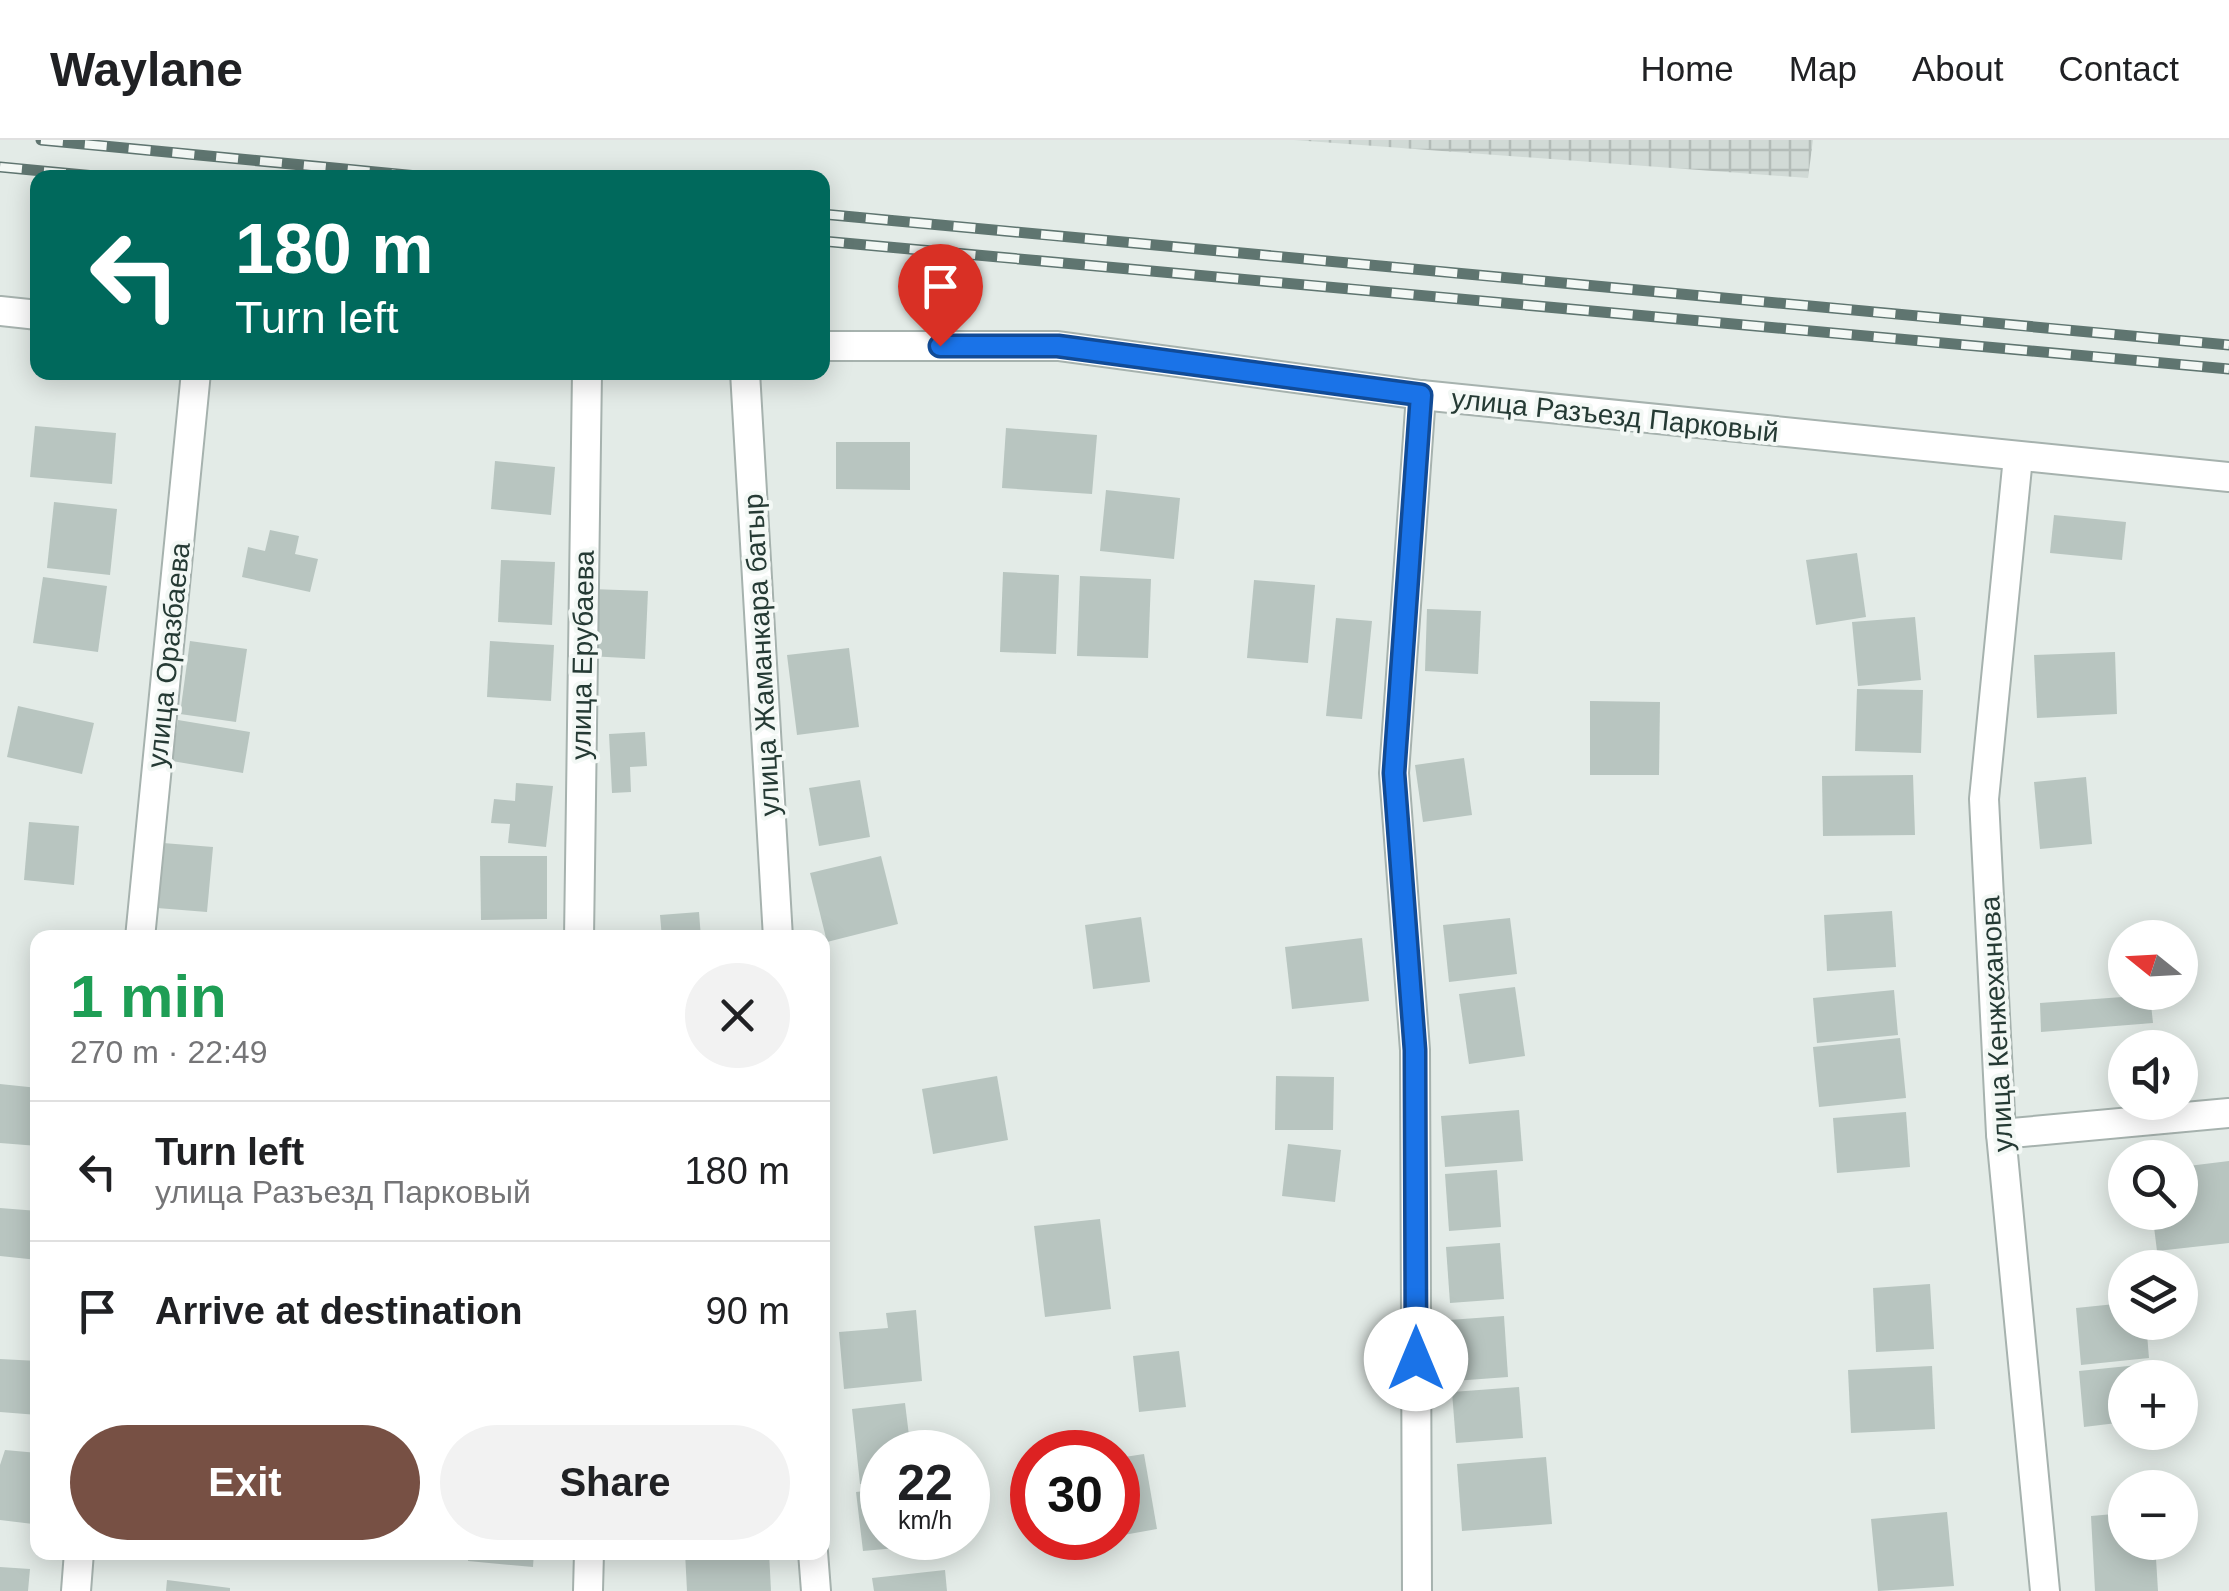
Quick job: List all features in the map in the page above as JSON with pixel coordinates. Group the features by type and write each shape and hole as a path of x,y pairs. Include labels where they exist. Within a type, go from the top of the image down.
{"street":[{"path":"0,311 30,313"},
{"name":"улица Разъезд Парковый","path":"830,346 1058,346 1421,395 2229,476"},
{"name":"улица Оразбаева","path":"141,930 195,380"},
{"name":"улица Ерубаева","path":"579,930 587,380"},
{"name":"улица Жаманкара батыр","path":"744,380 778,930"},
{"path":"1417,1591 1415,1050 1394,773 1421,395"},
{"name":"улица Кенжеханова","path":"2018,457 1984,799 2001,1134 2045,1591"},
{"path":"2001,1134 2229,1113"},
{"path":"76,1591 79,1560"},
{"path":"588,1591 590,1560"},
{"path":"814,1560 816,1591"}],"shaded area":[{"path":"1294,140 1813,140 1808,178"}],"building":[{"path":"35,426 116,433 112,484 30,477"},
{"path":"1006,428 1097,435 1092,494 1002,488"},
{"path":"836,442 910,442 910,490 836,489"},
{"path":"495,461 555,467 551,515 491,509"},
{"path":"1106,490 1180,498 1174,559 1100,551"},
{"path":"54,502 117,509 110,575 47,568"},
{"path":"2054,515 2126,522 2122,560 2050,553"},
{"path":"270,530 299,536 295,554 318,559 310,592 242,577 248,547 265,551"},
{"path":"1857,553 1866,617 1816,625 1806,560"},
{"path":"501,560 555,562 552,625 498,622"},
{"path":"1003,572 1059,575 1056,654 1000,652"},
{"path":"1080,576 1151,579 1148,658 1077,656"},
{"path":"43,577 107,586 98,652 33,643"},
{"path":"1254,580 1315,585 1308,663 1247,658"},
{"path":"591,589 648,591 645,659 588,656"},
{"path":"1427,609 1481,611 1478,674 1425,671"},
{"path":"1915,617 1921,680 1858,686 1852,622"},
{"path":"1336,618 1372,621 1362,719 1326,716"},
{"path":"190,641 247,649 236,722 180,714"},
{"path":"490,641 554,645 551,701 487,697"},
{"path":"849,648 859,727 797,735 787,655"},
{"path":"2115,652 2117,714 2037,718 2034,655"},
{"path":"1857,689 1923,690 1921,753 1855,751"},
{"path":"1590,701 1660,702 1659,775 1590,775"},
{"path":"18,706 94,723 82,774 7,757"},
{"path":"178,720 250,732 243,773 172,761"},
{"path":"645,732 647,766 630,767 631,792 612,793 609,734"},
{"path":"1464,758 1472,815 1423,822 1415,765"},
{"path":"1913,775 1915,835 1823,836 1822,776"},
{"path":"2086,777 2092,844 2040,849 2034,782"},
{"path":"860,780 870,837 819,846 809,788"},
{"path":"516,783 553,786 546,847 508,843 510,824 491,823 494,799 515,801"},
{"path":"29,822 79,826 74,885 24,880"},
{"path":"163,843 213,847 207,912 157,908"},
{"path":"480,856 547,856 547,919 481,920"},
{"path":"881,856 898,924 830,941 830,930 824,930 810,873"},
{"path":"1892,911 1896,967 1827,971 1824,915"},
{"path":"699,912 700,930 661,930 660,915"},
{"path":"1141,917 1150,982 1093,989 1085,925"},
{"path":"1510,918 1517,974 1449,982 1443,925"},
{"path":"1362,938 1369,1001 1292,1009 1285,947"},
{"path":"1515,987 1525,1056 1469,1064 1459,994"},
{"path":"1894,990 1898,1035 1817,1043 1813,998"},
{"path":"2108,998 2108,1010 2152,1010 2153,1023 2041,1032 2040,1003"},
{"path":"1900,1038 1906,1098 1819,1107 1813,1047"},
{"path":"997,1076 1008,1140 933,1154 922,1089"},
{"path":"1276,1076 1334,1077 1333,1130 1275,1130"},
{"path":"0,1084 30,1087 30,1145 0,1143"},
{"path":"1519,1110 1523,1161 1445,1167 1441,1116"},
{"path":"1906,1112 1910,1167 1837,1173 1833,1118"},
{"path":"1288,1144 1341,1150 1335,1202 1282,1196"},
{"path":"2229,1161 2229,1243 2157,1250 2154,1230 2198,1230 2198,1165"},
{"path":"1497,1170 1501,1227 1449,1231 1445,1174"},
{"path":"0,1208 30,1210 30,1259 0,1256"},
{"path":"1100,1219 1111,1309 1045,1317 1034,1226"},
{"path":"1500,1243 1504,1299 1450,1303 1446,1247"},
{"path":"1930,1284 1934,1349 1876,1352 1873,1288"},
{"path":"2108,1305 2108,1340 2148,1340 2149,1358 2081,1365 2076,1308"},
{"path":"916,1310 922,1381 844,1389 839,1332 888,1328 886,1313"},
{"path":"1504,1316 1508,1377 1454,1381 1449,1320"},
{"path":"1179,1351 1186,1407 1139,1412 1133,1356"},
{"path":"0,1359 30,1361 30,1414 0,1412"},
{"path":"1932,1366 1935,1429 1851,1433 1848,1370"},
{"path":"2108,1368 2108,1424 2084,1427 2079,1371"},
{"path":"1519,1387 1523,1438 1456,1443 1452,1392"},
{"path":"905,1403 908,1430 860,1430 860,1484 852,1409"},
{"path":"5,1450 30,1452 30,1524 0,1520 0,1465"},
{"path":"1144,1454 1157,1529 1140,1532 1140,1455"},
{"path":"1546,1457 1552,1524 1462,1531 1457,1464"},
{"path":"856,1492 860,1492 860,1526"},
{"path":"1947,1512 1954,1586 1878,1591 1871,1519"},
{"path":"2108,1514 2108,1560 2156,1560 2158,1591 2095,1591 2091,1516"},
{"path":"468,1560 533,1560 533,1567"},
{"path":"685,1560 769,1560 771,1591 687,1591"},
{"path":"0,1567 30,1569 28,1591 0,1591"},
{"path":"945,1570 947,1591 874,1591 872,1578"},
{"path":"167,1580 230,1588 230,1591 166,1591"}],"railway":[{"path":"41,140 354,170"},
{"path":"0,167 32,170"},
{"path":"830,215 2229,345"},
{"path":"830,242 2229,369"}],"route":[{"path":"940,346 1058,346 1421,395 1394,773 1415,1050 1416,1359"}]}
